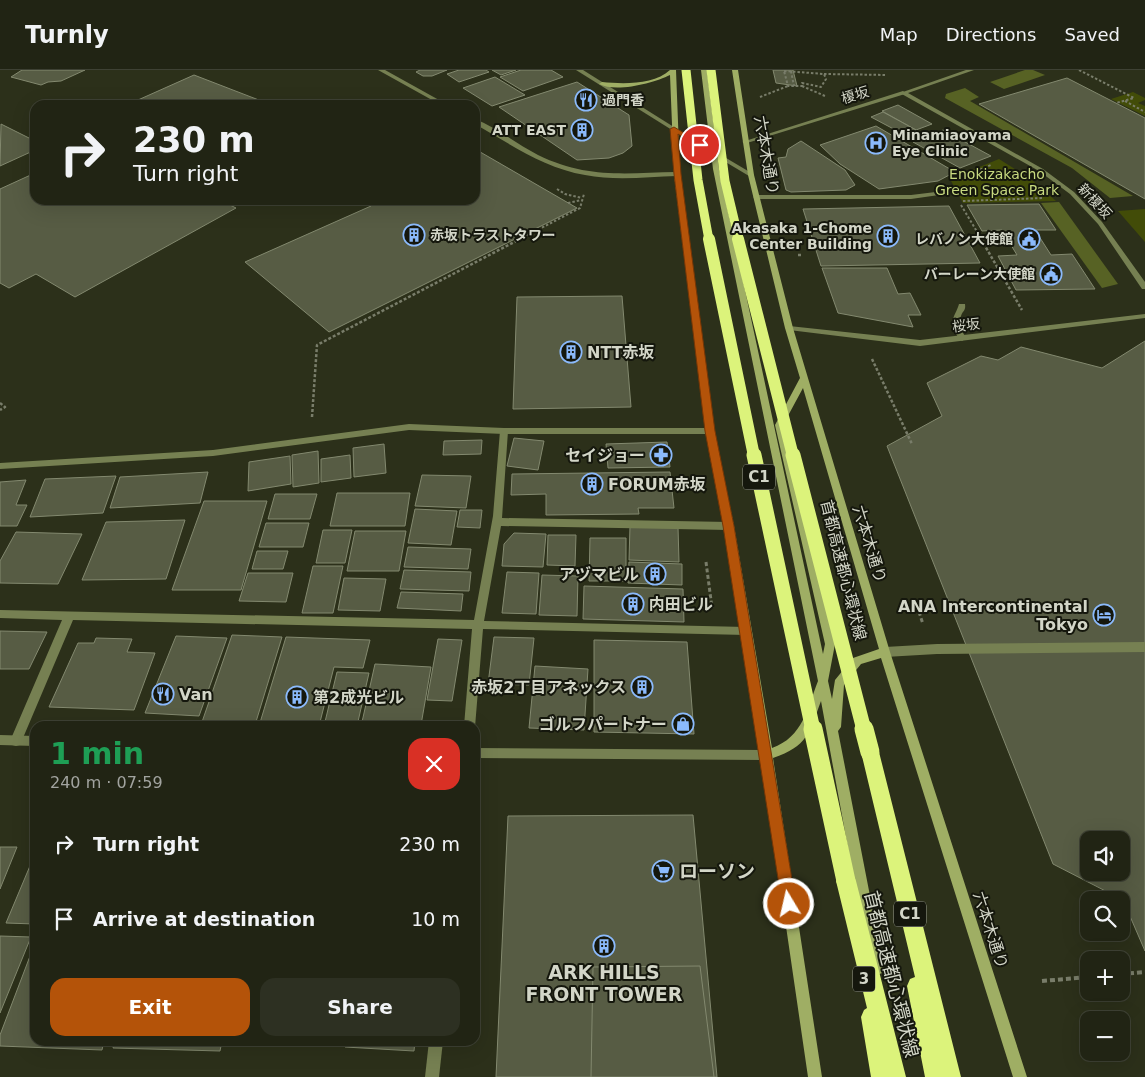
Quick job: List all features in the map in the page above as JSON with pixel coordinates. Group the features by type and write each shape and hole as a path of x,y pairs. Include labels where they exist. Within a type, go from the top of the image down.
{"highway":[{"name":"首都高速都心環状線","path":"711,70 725,181 753,301 870,752 950,1077"},
{"name":"首都高速都心環状線","path":"677,71 721,305 846,881 882,1077"},
{"path":"870,752 936,1077"},
{"name":"首都高速都心環状線","path":"846,881 897,1077"}],"main road":[{"path":"704,70 714,153 823,681 897,1077"},
{"name":"六本木通り","path":"735,70 751,174 789,328 884,652 1020,1077"},
{"path":"602,84 628,86 645,84 677,71 674,129 677,174 710,431 729,526 767,755 815,1077"},
{"path":"767,755 787,748 804,732 823,681 830,644 778,425 804,378"},
{"path":"834,743 839,683 857,661 884,652"}],"street":[{"path":"381,70 436,100"},
{"path":"579,70 751,174"},
{"name":"榎坂","path":"745,142 971,70"},
{"name":"新榎坂","path":"903,93 1041,170 1072,193 1100,223 1145,287"},
{"path":"480,124 558,166 575,172 596,175 677,174"},
{"path":"756,197 911,197 944,193"},
{"path":"962,306 962,309 955,317 954,323 962,338"},
{"name":"桜坂","path":"789,328 920,343 1145,316"},
{"path":"0,466 213,453 409,427 504,431 710,431"},
{"path":"470,721 478,624 497,522 504,431"},
{"path":"497,522 729,526"},
{"path":"0,614 746,631"},
{"path":"16,741 69,616"},
{"path":"884,652 937,649 1145,648"},
{"path":"0,740 30,741"},
{"path":"480,753 767,755"},
{"path":"432,1077 435,1046"}],"path":[{"path":"1078,70 1134,98 1116,103"},
{"path":"788,86 784,71 889,75"},
{"path":"791,71 794,86"},
{"path":"757,98 788,86 802,86 802,83 821,87 826,79 824,74"},
{"path":"1124,101 1145,112"},
{"path":"948,183 998,163"},
{"path":"311,421 317,345 580,208 581,199 587,190"},
{"path":"565,194 581,199"},
{"path":"568,203 581,199"},
{"path":"959,201 1025,316"},
{"path":"870,355 912,444"},
{"path":"0,403 5,407 0,410"},
{"path":"706,562 712,610"},
{"path":"919,612 923,624"},
{"path":"1130,973 1145,972"},
{"path":"1042,981 1080,978"}],"green space":[{"path":"1025,70 1033,70 1045,75 1004,89 990,82"},
{"path":"965,88 979,97 970,101 1133,196 1110,198 1072,168 945,98 946,94"},
{"path":"1133,92 1145,98 1145,100 1138,103 1145,106 1145,116 1111,99"},
{"name":"Enokizakacho Green Space Park","path":"999,159 1031,179 1056,201 963,203 950,179"},
{"path":"1059,202 1118,284 1102,288 1041,203"},
{"path":"1145,209 1145,242 1118,211"}],"building":[{"path":"22,70 85,70 61,81 48,82 41,85 11,77"},
{"path":"420,70 447,70 432,76 423,76 416,72"},
{"path":"459,70 486,70 489,72 459,82 447,74"},
{"path":"492,70 516,70 501,75"},
{"path":"521,70 551,70 563,77 523,91 500,77"},
{"path":"773,70 793,70 797,86 776,83"},
{"path":"194,75 259,100 138,100"},
{"path":"495,77 525,95 492,106 463,88"},
{"path":"1067,78 1145,118 1145,199 979,104"},
{"name":"ATT EAST","path":"577,82 629,115 632,146 623,153 609,158 577,160 499,107"},
{"path":"898,105 932,124 916,130 882,111"},
{"path":"883,112 916,130 903,134 871,117"},
{"path":"1,124 30,138 30,152 0,166"},
{"path":"876,126 955,172 938,181 879,189 840,164 820,145"},
{"path":"943,130 991,156 960,168 913,142"},
{"path":"801,141 845,170 855,185 846,190 791,192 786,190 778,158 786,157 788,149"},
{"name":"赤坂トラストタワー","path":"480,152 577,208 329,332 245,262 371,206 369,205 480,205"},
{"path":"30,175 30,205 230,205 236,208 75,297 36,274 9,288 0,283 0,189"},
{"path":"1039,204 1056,230 1035,230 1051,255 1072,254 1095,289 1016,290 998,256 1017,255 1002,230 982,231 967,205"},
{"name":"Akasaka 1-Chome Center Building","path":"949,206 980,263 821,266 803,209"},
{"path":"822,268 887,268 898,294 910,293 921,315 908,315 913,327 838,313"},
{"name":"NTT赤坂","path":"622,296 631,407 513,409 517,297"},
{"path":"1145,341 1145,951 1130,916 1130,891 1106,891 1086,881 1130,881 1130,831 1080,831 1080,878 1053,864 887,446 942,416 927,383 981,356 998,360 1021,347 1102,368"},
{"path":"514,438 544,441 538,470 507,466"},
{"path":"482,440 481,454 443,455 444,441"},
{"path":"667,442 670,467 608,468 606,444"},
{"path":"384,444 386,473 354,477 353,448"},
{"path":"318,451 319,483 293,487 292,455"},
{"path":"350,455 351,478 321,482 321,459"},
{"path":"290,456 291,484 248,491 249,462"},
{"path":"208,472 200,503 110,508 120,477"},
{"name":"FORUM赤坂","path":"670,472 674,508 638,508 639,514 546,515 546,494 511,495 512,474"},
{"path":"422,475 471,476 466,508 415,506"},
{"path":"116,476 103,513 30,517 45,479"},
{"path":"26,480 16,505 27,505 17,526 0,526 0,482"},
{"path":"337,493 410,493 405,526 330,526"},
{"path":"275,494 317,494 310,519 268,519"},
{"path":"204,501 267,501 241,590 172,590"},
{"path":"415,509 457,511 451,545 408,543"},
{"path":"460,510 482,510 480,528 457,527"},
{"path":"185,520 166,579 82,580 106,522"},
{"path":"266,523 309,523 303,547 259,547"},
{"path":"630,526 678,527 679,562 629,560"},
{"path":"323,530 352,530 345,563 316,563"},
{"path":"355,531 406,531 399,571 347,571"},
{"path":"16,532 82,534 58,584 0,583 0,561"},
{"path":"514,533 546,534 543,567 502,566 504,544"},
{"path":"548,535 576,535 575,566 547,565"},
{"path":"590,538 626,538 626,581 589,581"},
{"path":"408,547 471,549 468,569 404,567"},
{"path":"257,551 288,551 283,569 252,569"},
{"name":"アヅマビル","path":"629,562 682,564 682,585 628,583"},
{"path":"313,566 343,566 333,613 302,613"},
{"path":"404,570 471,572 469,591 400,589"},
{"path":"507,572 539,573 536,614 502,613"},
{"path":"248,573 293,573 286,602 239,601"},
{"path":"542,575 578,576 577,616 539,615"},
{"path":"344,578 386,579 380,611 338,610"},
{"name":"内田ビル","path":"584,586 683,589 684,622 583,619"},
{"path":"401,592 463,594 461,611 397,608"},
{"path":"0,631 47,632 29,669 0,669"},
{"path":"232,635 282,637 256,721 202,721"},
{"path":"176,636 227,638 199,716 145,713"},
{"name":"第2成光ビル","path":"286,637 370,640 363,668 334,667 320,721 261,721"},
{"path":"494,637 534,638 529,685 488,684"},
{"path":"96,638 132,639 127,652 155,653 134,710 49,707 78,643 94,643"},
{"path":"438,639 462,640 452,701 427,700"},
{"name":"赤坂2丁目アネックス","path":"594,640 687,642 694,734 594,732"},
{"path":"375,664 431,667 422,721 362,721"},
{"path":"535,666 588,669 584,730 529,728"},
{"path":"337,672 369,673 358,721 325,721"},
{"name":"ARK HILLS FRONT TOWER","path":"693,815 717,1077 496,1077 508,816"},
{"path":"0,847 17,847 0,889"},
{"path":"30,866 30,924 6,923"},
{"path":"0,936 30,937 30,939 0,1013"},
{"path":"30,956 30,1046 103,1046 102,1050 0,1046 0,1035"},
{"path":"700,966 714,1077 591,1077 593,967"},
{"path":"114,1046 221,1046 220,1051 113,1048"},
{"path":"345,1046 414,1046 414,1051"}],"place":[{"name":"過門香","path":"586,100"},
{"name":"ATT EAST","path":"582,130"},
{"name":"Minamiaoyama Eye Clinic","path":"876,143"},
{"name":"赤坂トラストタワー","path":"414,235"},
{"name":"Akasaka 1-Chome Center Building","path":"888,236"},
{"name":"レバノン大使館","path":"1029,239"},
{"name":"バーレーン大使館","path":"1051,274"},
{"name":"NTT赤坂","path":"571,352"},
{"name":"セイジョー","path":"661,455"},
{"name":"FORUM赤坂","path":"592,484"},
{"name":"アヅマビル","path":"655,574"},
{"name":"内田ビル","path":"633,604"},
{"name":"ANA Intercontinental Tokyo","path":"1104,615"},
{"name":"赤坂2丁目アネックス","path":"642,687"},
{"name":"Van","path":"163,694"},
{"name":"第2成光ビル","path":"297,697"},
{"name":"ゴルフパートナー","path":"683,724"},
{"name":"ローソン","path":"663,871"},
{"name":"ARK HILLS FRONT TOWER","path":"604,946"}],"route":[{"path":"700,145 674,129 677,174 710,431 729,526 767,755 789,904"}]}
